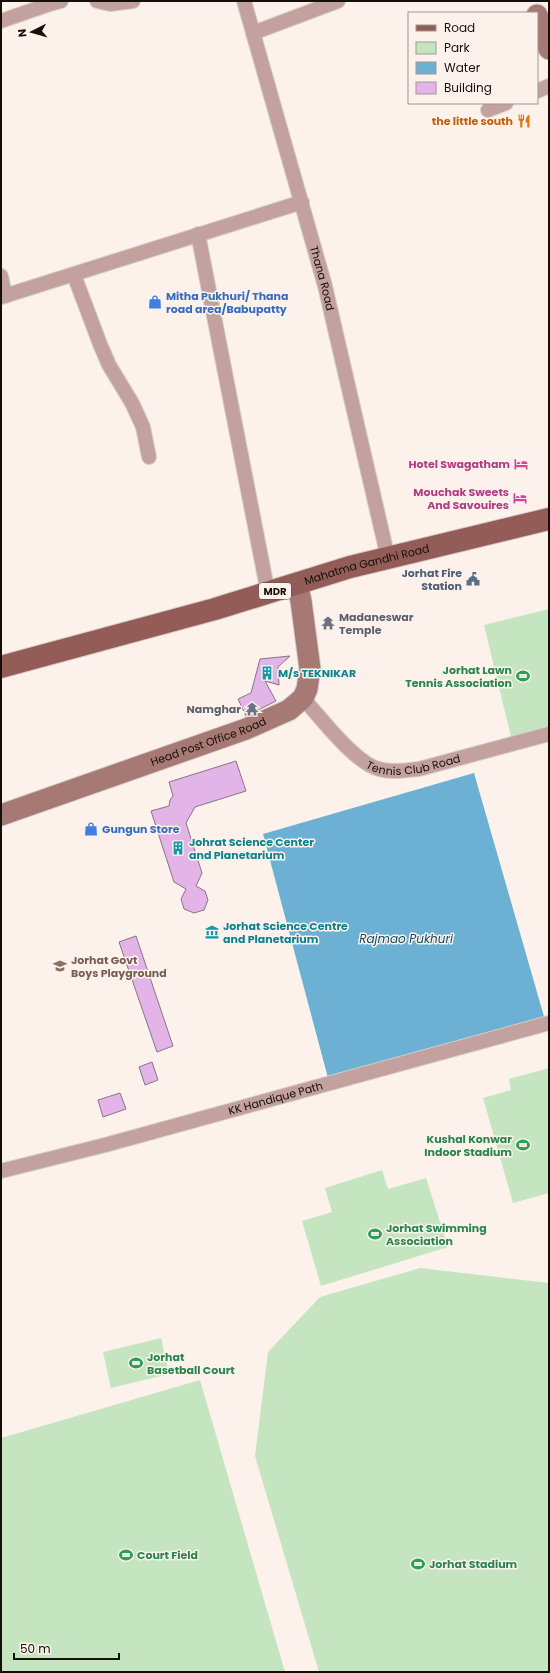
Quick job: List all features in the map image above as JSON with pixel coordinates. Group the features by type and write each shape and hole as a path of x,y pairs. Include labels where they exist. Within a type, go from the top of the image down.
{"main road":[{"name":"Mahatma Gandhi Road","path":"1,667 268,593 350,567 549,519"}],"street":[{"path":"1,21 61,1"},
{"path":"97,1 110,4 133,1"},
{"name":"Thana Road","path":"244,1 326,286 388,558"},
{"path":"253,33 338,1"},
{"path":"532,1 536,12"},
{"path":"538,17 549,49"},
{"path":"538,91 549,86"},
{"path":"488,110 503,104"},
{"path":"1,276 3,297 302,202"},
{"path":"198,234 268,593"},
{"path":"74,275 109,365 132,403 143,427 149,457"},
{"path":"297,584 310,669 309,680 303,698"},
{"name":"Tennis Club Road","path":"303,698 361,760 378,769 399,771 419,769 549,734"},
{"name":"Head Post Office Road","path":"1,815 246,729 284,713 303,698"},
{"name":"KK Handique Path","path":"1,1171 105,1145 549,1023"}],"green space":[{"name":"Jorhat Lawn Tennis Association","path":"549,609 549,727 511,737 484,625"},
{"name":"Kushal Konwar Indoor Stadium","path":"549,1068 549,1193 513,1203 483,1098 511,1090 509,1079"},
{"name":"Jorhat Swimming Association","path":"382,1170 388,1189 426,1178 448,1247 321,1286 302,1221 332,1212 325,1188"},
{"name":"Jorhat Stadium","path":"420,1268 549,1283 549,1672 319,1672 255,1456 268,1352 320,1297"},
{"name":"Jorhat Basetball Court","path":"161,1338 169,1374 111,1388 103,1352"},
{"name":"Court Field","path":"200,1380 285,1672 1,1672 1,1438"}],"water":[{"name":"Rajmao Pukhuri","path":"474,773 545,1020 328,1078 263,834"}],"building":[{"path":"290,656 278,667 279,685 265,681 276,701 246,716 238,699 251,693 260,659"},
{"name":"Johrat Science Center and Planetarium","path":"236,761 246,791 195,807 186,823 202,873 196,886 205,891 208,900 204,910 194,913 184,909 181,899 186,889 174,882 151,811 169,806 170,800 173,796 169,782"},
{"path":"136,936 173,1046 157,1052 119,942"},
{"path":"152,1062 158,1080 145,1085 139,1067"},
{"path":"120,1093 126,1109 103,1117 98,1100"}],"place":[{"name":"the little south","path":"524,121"},
{"name":"Mitha Pukhuri/ Thana road area/Babupatty","path":"155,302"},
{"name":"Hotel Swagatham","path":"521,464"},
{"name":"Mouchak Sweets And Savouires","path":"520,498"},
{"name":"Jorhat Fire Station","path":"473,579"},
{"name":"Madaneswar Temple","path":"328,623"},
{"name":"M/s TEKNIKAR","path":"267,673"},
{"name":"Jorhat Lawn Tennis Association","path":"523,676"},
{"name":"Namghar","path":"252,709"},
{"name":"Gungun Store","path":"91,829"},
{"name":"Johrat Science Center and Planetarium","path":"178,848"},
{"name":"Jorhat Science Centre and Planetarium","path":"212,932"},
{"name":"Jorhat Govt Boys Playground","path":"60,966"},
{"name":"Kushal Konwar Indoor Stadium","path":"523,1145"},
{"name":"Jorhat Swimming Association","path":"375,1234"},
{"name":"Jorhat Basetball Court","path":"136,1363"},
{"name":"Court Field","path":"126,1555"},
{"name":"Jorhat Stadium","path":"418,1564"}]}
